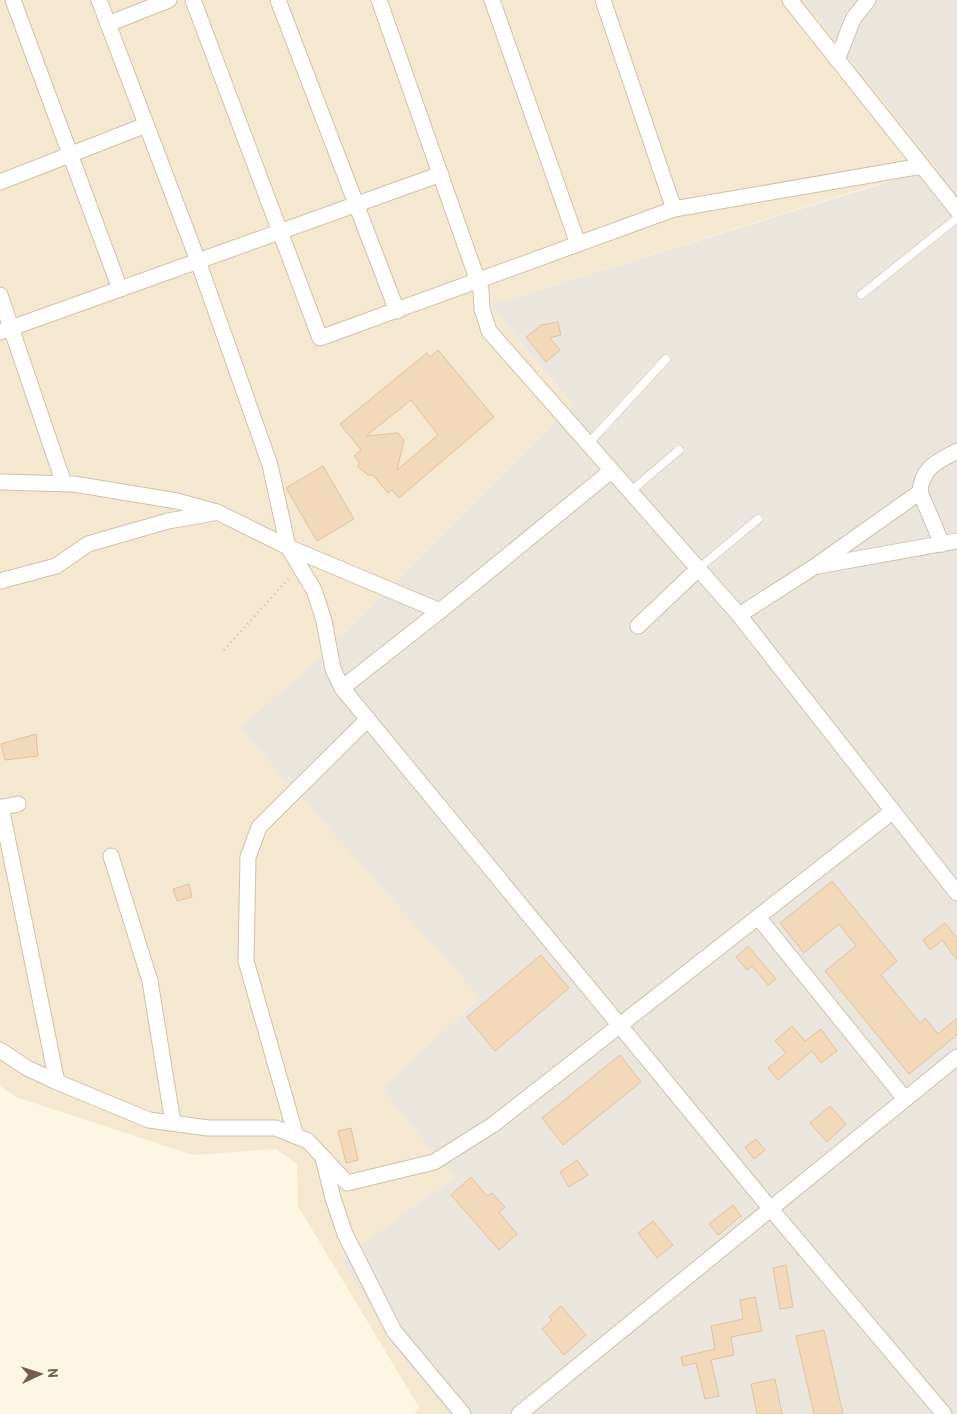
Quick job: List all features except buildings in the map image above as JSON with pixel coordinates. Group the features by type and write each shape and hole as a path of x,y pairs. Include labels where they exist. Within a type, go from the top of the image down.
{"street":[{"path":"13,0 120,289"},
{"path":"99,0 198,261 270,464 288,547 314,590 324,622 333,669 342,688 621,1024 770,1208 944,1414"},
{"path":"108,24 169,0"},
{"path":"193,0 320,338 674,209 922,166"},
{"path":"278,0 397,311"},
{"path":"379,0 482,290 482,309 489,331 740,615 957,893"},
{"path":"492,0 578,244"},
{"path":"603,0 674,209"},
{"path":"790,0 957,210"},
{"path":"838,60 853,19 868,0"},
{"path":"0,182 146,125"},
{"path":"6,330 441,174"},
{"path":"0,295 6,330 64,484"},
{"path":"814,567 949,543 920,492 921,478 932,465 957,451"},
{"path":"342,688 440,611 611,471"},
{"path":"0,482 64,484 177,501 218,512 288,547 440,611"},
{"path":"740,615 814,567 920,492"},
{"path":"0,581 56,566 88,544 168,521 218,512"},
{"path":"638,626 698,568"},
{"path":"296,1136 246,961 248,857 258,827 368,719"},
{"path":"18,804 1,808 57,1082"},
{"path":"0,1050 27,1068 149,1120 208,1128 276,1128 308,1141 347,1183 434,1162 494,1124 893,811"},
{"path":"111,856 150,981 173,1123"},
{"path":"758,917 905,1099"},
{"path":"519,1414 957,1057"},
{"path":"323,1157 333,1198 345,1234 394,1331 463,1414"}],"lane":[{"path":"861,295 957,218"},
{"path":"588,444 666,359"},
{"path":"630,492 679,450"},
{"path":"698,568 758,519"}],"path":[{"path":"224,650 291,576"}],"shaded area":[{"path":"0,0 803,0 936,166 490,305 573,405 324,654 239,728 480,998 381,1088 454,1178 341,1259 393,1345 449,1414 414,1414 420,1409 298,1206 297,1164 276,1149 193,1155 16,1097 0,1086"},
{"path":"803,0 957,0 957,1414 449,1414 393,1345 341,1259 454,1178 381,1088 480,998 239,728 324,654 573,405 490,305 936,167"}]}
